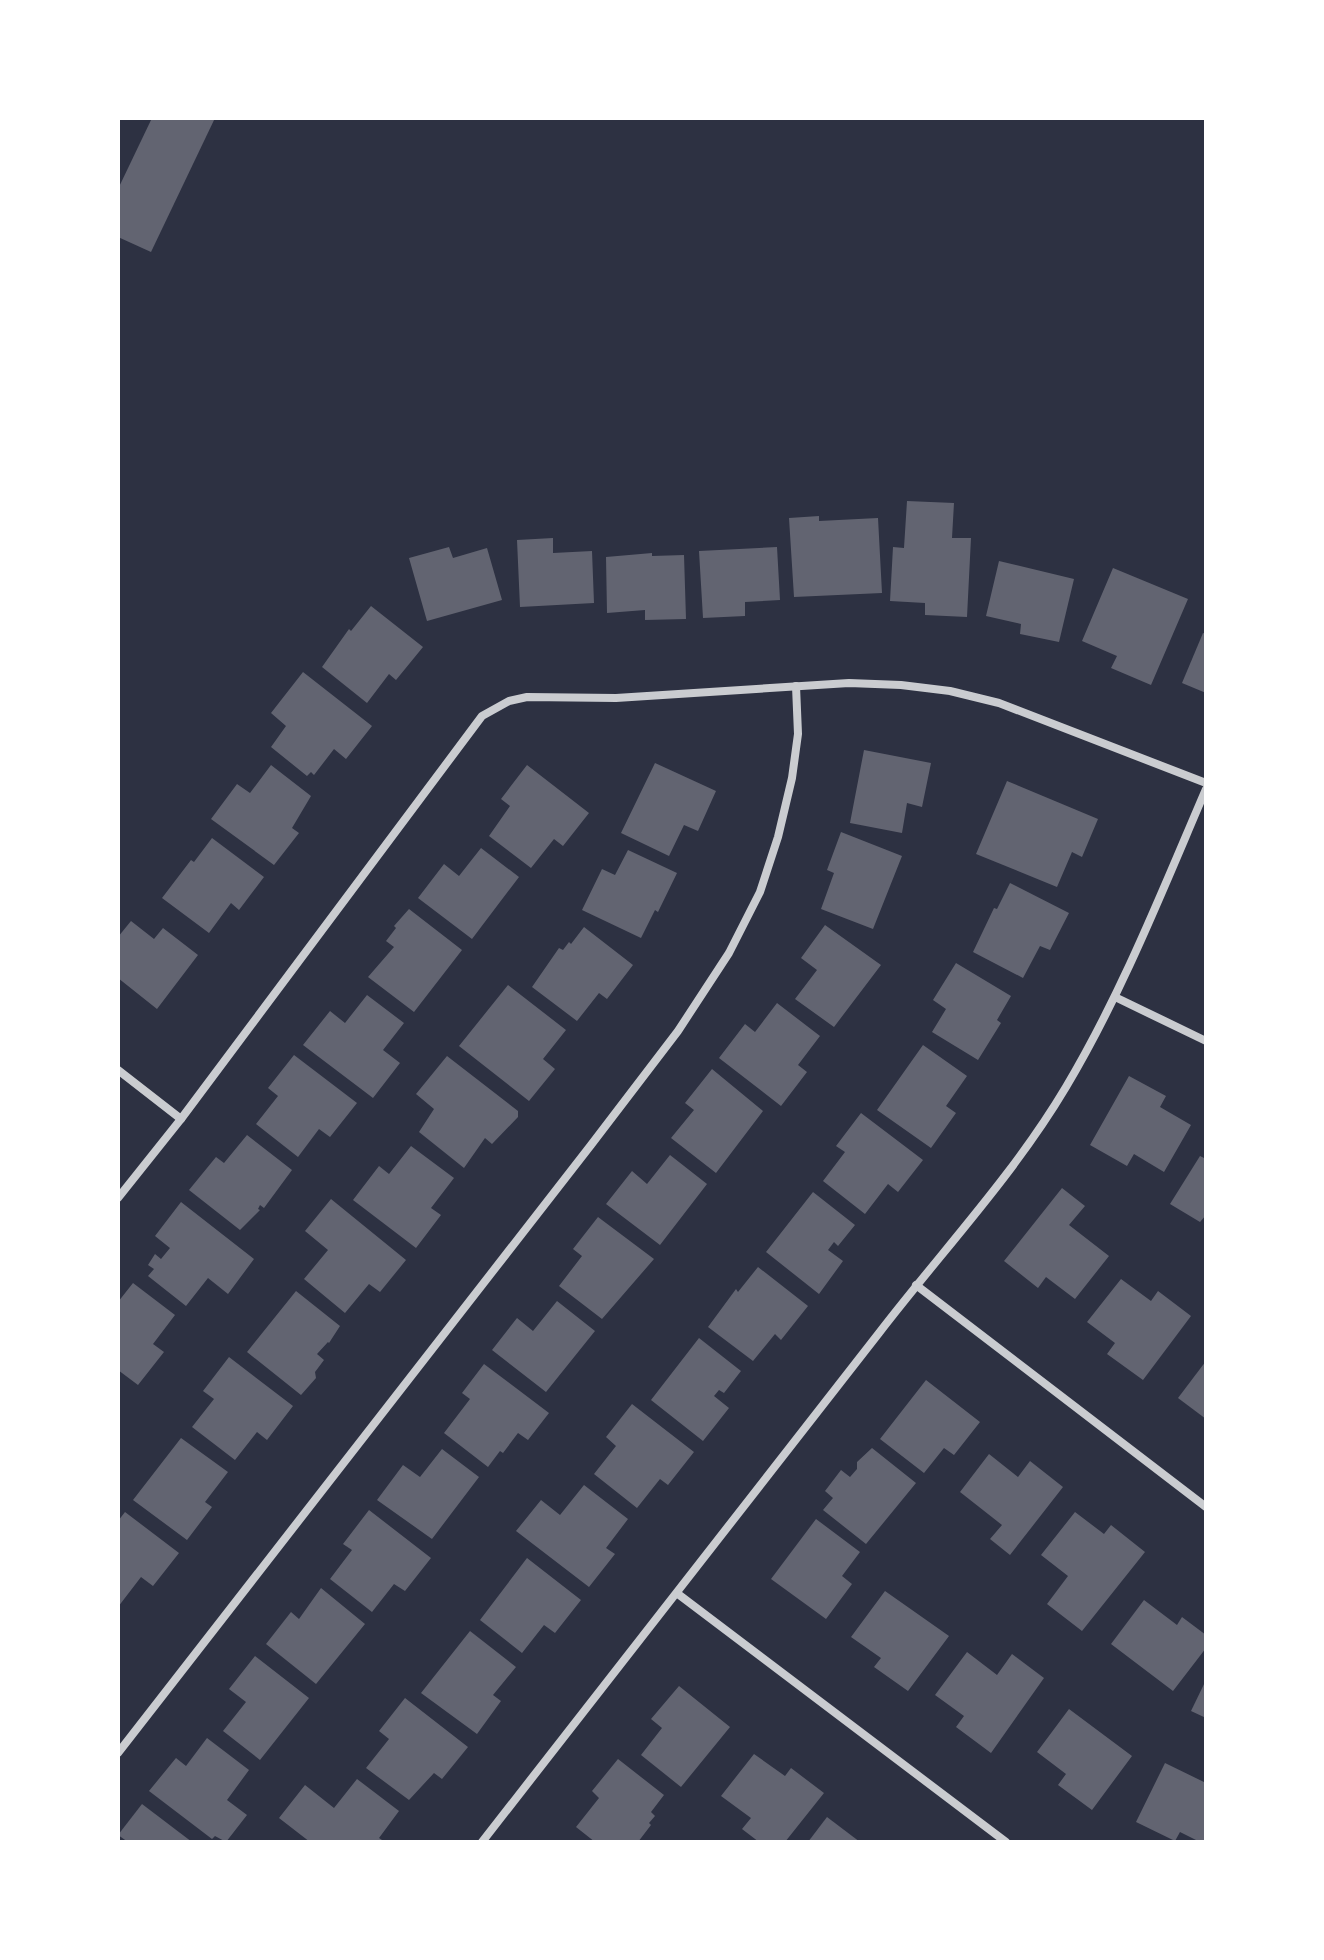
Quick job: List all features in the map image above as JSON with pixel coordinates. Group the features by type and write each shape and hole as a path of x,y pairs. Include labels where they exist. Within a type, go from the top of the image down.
{"street":[{"path":"118,1198 181,1119 482,716 509,701 527,697 616,698 849,683 901,685 950,691 999,703 1206,783"},
{"path":"118,1753 591,1145 678,1031 729,953 760,892 778,837 792,778 798,734 796,686"},
{"path":"482,1842 916,1285 1006,1176 1066,1088 1115,997 1206,789"},
{"path":"1115,997 1206,1041"},
{"path":"118,1070 181,1119"},
{"path":"916,1285 1206,1507"},
{"path":"678,1594 1006,1842"}],"building":[{"path":"152,118 215,118 151,252 118,237 118,189"},
{"path":"907,501 954,503 952,538 971,538 967,617 925,615 925,603 890,601 893,547 904,548"},
{"path":"819,516 819,521 878,518 882,593 794,597 789,518"},
{"path":"553,538 553,553 592,551 594,603 520,607 517,540"},
{"path":"449,547 453,558 487,548 502,600 427,621 409,558"},
{"path":"777,547 780,600 745,602 745,616 703,618 699,551"},
{"path":"652,553 652,556 684,555 686,619 645,620 645,610 607,613 606,557"},
{"path":"999,561 1074,579 1059,642 1020,634 1021,624 986,616"},
{"path":"1113,568 1188,599 1151,685 1111,668 1117,656 1082,641"},
{"path":"371,606 423,647 396,680 389,674 367,703 322,667 349,629 351,631"},
{"path":"1203,633 1206,634 1206,693 1182,683"},
{"path":"303,672 372,726 346,759 334,749 314,775 311,772 307,776 271,747 286,726 271,713"},
{"path":"864,750 931,763 922,807 907,803 902,833 850,823"},
{"path":"655,763 716,791 698,831 684,825 669,856 621,833"},
{"path":"271,765 311,796 292,828 299,833 274,865 211,819 237,784 250,793"},
{"path":"527,765 589,813 563,846 554,839 531,868 489,836 510,806 501,799"},
{"path":"1007,781 1098,819 1082,857 1072,852 1057,887 976,854"},
{"path":"841,832 902,856 873,929 821,909 834,873 827,870"},
{"path":"212,838 264,877 239,910 231,903 209,933 162,898"},
{"path":"481,848 519,877 472,939 418,898 444,864 459,876"},
{"path":"628,850 677,873 641,938 582,910 602,869 615,875"},
{"path":"1010,883 1069,913 1050,950 1040,946 1023,978 973,952"},
{"path":"409,909 462,950 414,1012 368,977 394,947 386,941"},
{"path":"131,921 154,939 163,928 198,955 157,1009 118,978 118,937"},
{"path":"825,925 881,965 834,1027 795,999 817,970 801,958"},
{"path":"584,927 633,965 607,999 599,993 577,1021 532,987 559,948 563,950 569,942 571,944"},
{"path":"956,963 1011,996 997,1020 1001,1023 978,1060 932,1032 946,1009 933,1000"},
{"path":"508,985 566,1030 543,1059 555,1069 529,1101 459,1046"},
{"path":"367,995 404,1023 383,1050 400,1063 373,1098 303,1045 330,1011 345,1023"},
{"path":"777,1003 820,1036 798,1065 807,1072 781,1106 719,1058 745,1024 755,1032"},
{"path":"923,1045 967,1076 946,1106 956,1113 931,1148 877,1110"},
{"path":"294,1055 357,1103 330,1137 319,1129 298,1157 256,1124 278,1096 268,1088"},
{"path":"447,1056 518,1111 518,1117 492,1144 485,1138 464,1168 419,1132 434,1109 416,1094"},
{"path":"712,1069 763,1111 716,1173 671,1138 694,1110 685,1103"},
{"path":"1129,1076 1166,1096 1160,1107 1191,1125 1164,1172 1134,1154 1127,1166 1090,1145"},
{"path":"861,1113 923,1160 898,1192 888,1184 865,1214 823,1181 845,1152 836,1146"},
{"path":"247,1135 292,1170 264,1208 260,1205 260,1210 240,1230 189,1190 216,1157 224,1163"},
{"path":"411,1146 454,1178 431,1208 441,1215 416,1248 353,1200 379,1166 389,1174"},
{"path":"670,1155 707,1184 660,1245 606,1204 632,1171 647,1184"},
{"path":"1200,1156 1206,1159 1206,1215 1200,1222 1170,1204"},
{"path":"1062,1188 1085,1206 1069,1225 1109,1256 1075,1299 1046,1277 1038,1288 1004,1261"},
{"path":"813,1192 855,1225 838,1246 834,1242 828,1250 843,1261 819,1294 766,1252"},
{"path":"331,1199 406,1260 380,1292 369,1284 345,1313 304,1279 328,1250 305,1231"},
{"path":"181,1202 254,1259 228,1294 208,1278 186,1306 148,1276 154,1269 148,1265 155,1254 161,1259 170,1248 155,1236"},
{"path":"598,1217 654,1259 602,1319 559,1286 582,1256 573,1249"},
{"path":"758,1267 808,1306 781,1340 775,1334 753,1361 708,1327 736,1289 738,1292"},
{"path":"1121,1279 1151,1301 1158,1291 1191,1316 1143,1380 1107,1354 1115,1343 1087,1322"},
{"path":"133,1283 175,1315 153,1344 164,1352 138,1385 118,1370 118,1302"},
{"path":"296,1291 340,1326 317,1354 324,1360 315,1372 316,1378 301,1395 247,1352"},
{"path":"557,1301 595,1331 546,1392 492,1350 517,1318 533,1331"},
{"path":"699,1338 741,1371 724,1393 719,1390 714,1396 729,1408 703,1441 651,1400"},
{"path":"229,1357 293,1406 267,1440 257,1432 235,1460 192,1427 214,1399 203,1391"},
{"path":"1206,1361 1206,1419 1178,1398"},
{"path":"484,1364 549,1413 528,1440 518,1433 488,1467 444,1433 470,1399 462,1393"},
{"path":"926,1380 980,1422 954,1455 944,1448 924,1473 880,1439"},
{"path":"632,1404 694,1452 668,1485 660,1479 637,1508 594,1474 616,1446 606,1437"},
{"path":"181,1438 228,1472 205,1502 212,1507 187,1540 133,1500"},
{"path":"872,1448 916,1483 866,1544 823,1510 833,1498 825,1491 841,1470 850,1477 857,1469 857,1462"},
{"path":"442,1449 479,1477 432,1539 377,1500 403,1465 420,1477"},
{"path":"989,1454 1018,1477 1030,1461 1063,1487 1010,1555 990,1539 1002,1525 960,1492"},
{"path":"584,1485 628,1519 606,1548 615,1554 589,1587 516,1531 541,1500 560,1515"},
{"path":"369,1510 431,1558 405,1591 394,1584 372,1612 330,1579 352,1550 343,1544"},
{"path":"125,1512 179,1553 153,1586 141,1577 118,1607 118,1521"},
{"path":"1075,1512 1104,1534 1111,1525 1145,1552 1082,1631 1047,1604 1068,1576 1041,1555"},
{"path":"816,1519 860,1552 842,1576 852,1584 826,1619 771,1579"},
{"path":"527,1558 581,1600 555,1633 544,1625 522,1653 480,1620"},
{"path":"321,1588 365,1624 316,1684 266,1644 291,1612 299,1619"},
{"path":"885,1591 949,1636 908,1691 874,1667 881,1658 851,1637"},
{"path":"1144,1600 1177,1625 1182,1617 1206,1635 1206,1648 1173,1691 1111,1644"},
{"path":"470,1631 516,1667 493,1695 501,1701 477,1734 421,1693"},
{"path":"967,1652 997,1675 1012,1654 1044,1678 991,1753 956,1727 964,1716 935,1695"},
{"path":"255,1656 309,1698 260,1760 223,1731 246,1702 229,1689"},
{"path":"1206,1680 1206,1718 1191,1711"},
{"path":"679,1686 730,1727 681,1787 641,1755 662,1728 651,1719"},
{"path":"405,1698 468,1747 442,1779 434,1773 409,1800 366,1768 389,1739 379,1731"},
{"path":"1069,1709 1132,1756 1092,1810 1058,1785 1066,1774 1037,1752"},
{"path":"207,1738 249,1770 227,1800 247,1815 226,1842 215,1836 212,1839 149,1791 176,1758 186,1766"},
{"path":"754,1754 785,1776 791,1768 824,1793 785,1842 759,1842 742,1829 751,1818 721,1796"},
{"path":"618,1759 664,1795 651,1812 655,1816 649,1823 651,1825 638,1842 595,1842 576,1827 599,1798 592,1791"},
{"path":"1165,1763 1206,1783 1206,1842 1180,1832 1175,1841 1136,1822"},
{"path":"357,1779 399,1811 379,1838 385,1842 310,1842 279,1818 305,1785 334,1808"},
{"path":"142,1804 192,1842 128,1842 118,1835"},
{"path":"827,1817 860,1842 808,1842"}]}
